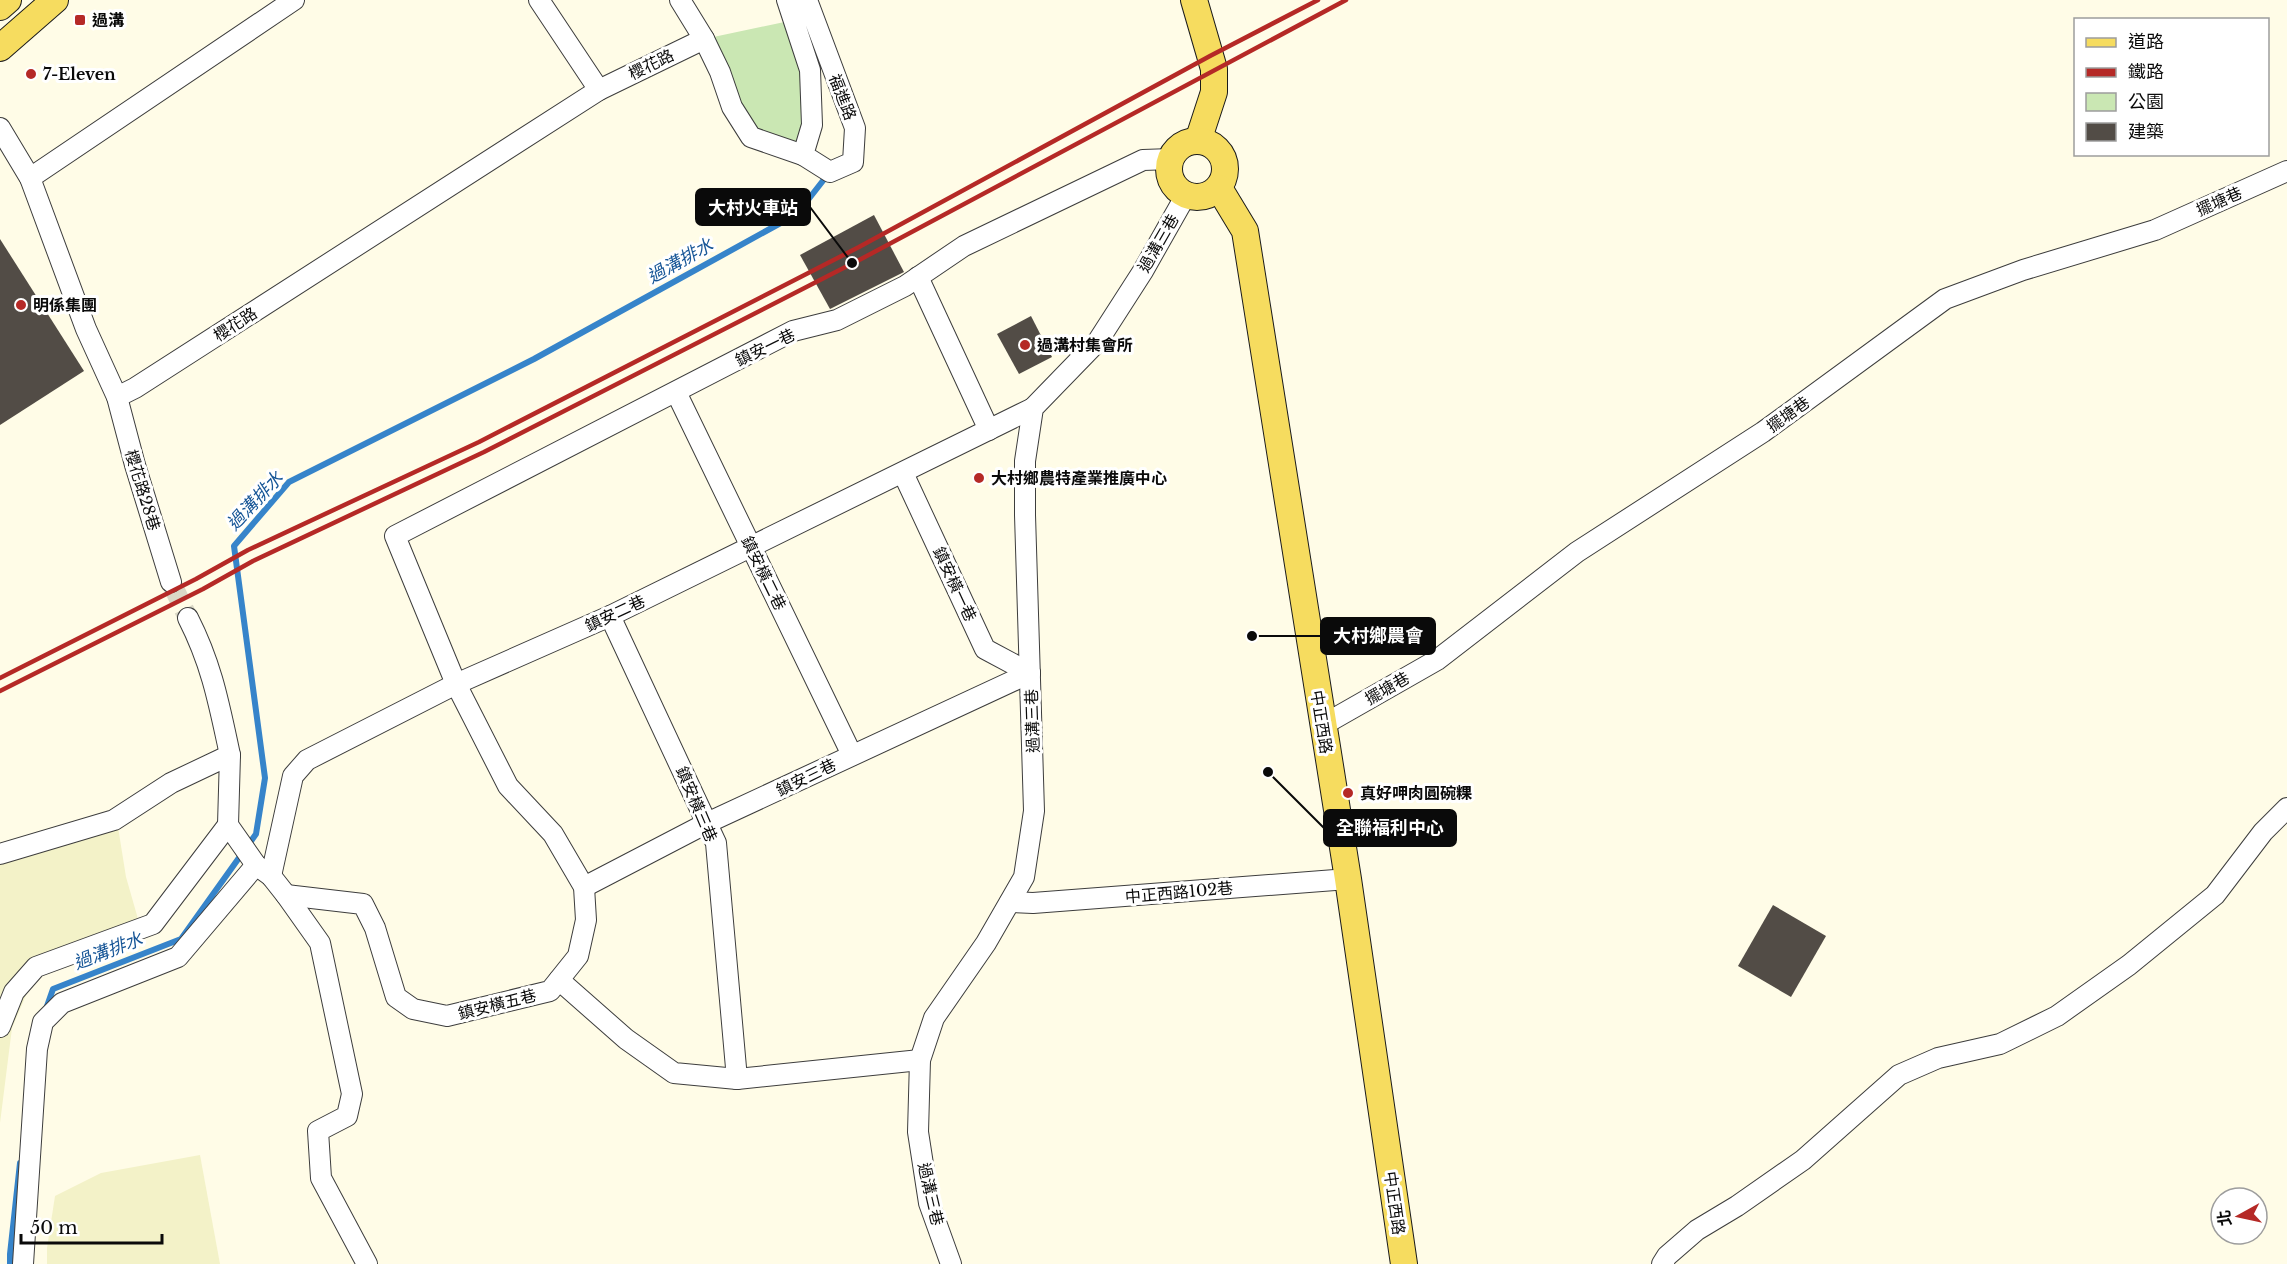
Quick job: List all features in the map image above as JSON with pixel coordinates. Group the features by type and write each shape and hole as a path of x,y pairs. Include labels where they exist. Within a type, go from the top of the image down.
{"main road":[{"path":"0,7 8,0"},
{"path":"0,48 55,0"},
{"path":"1194,0 1214,69 1214,92 1198,141"},
{"path":"1198,141 1215,147 1224,161 1224,180 1212,194 1203,197 1186,195 1179,191 1170,176 1171,159 1182,146 1198,141"},
{"name":"中正西路","path":"1219,188 1245,231 1348,879 1404,1264"}],"street":[{"path":"30,178 294,0"},
{"path":"539,0 599,90"},
{"path":"680,0 704,39 720,72 732,107 751,137 803,155"},
{"name":"福進路","path":"787,0 810,70 812,125 803,155 830,172 853,162 855,128 807,0"},
{"name":"櫻花路","path":"117,397 599,90 704,39"},
{"path":"0,128 30,178 86,330 117,397"},
{"name":"鎮安一巷","path":"395,536 793,330 837,320 918,277 964,246 1143,160 1171,159"},
{"name":"擺塘巷","path":"1323,725 1437,660 1577,552 1763,432 1946,299 2023,270 2155,230 2287,171"},
{"name":"過溝三巷","path":"951,1264 929,1203 918,1132 920,1060 934,1018 1024,877 1034,811 1025,460 1032,408 1098,341 1143,271 1186,195"},
{"path":"918,277 989,430"},
{"name":"鎮安橫二巷","path":"676,392 852,755"},
{"name":"櫻花路28巷","path":"117,397 171,582"},
{"name":"鎮安二巷","path":"264,871 293,776 307,760 456,684 610,616 1032,408"},
{"name":"鎮安橫一巷","path":"903,473 985,649 1030,673"},
{"name":"鎮安橫五巷","path":"286,895 363,904 375,928 396,997 413,1009 447,1016 550,991 579,956 586,920 584,887 553,834 508,786 456,684 395,536"},
{"name":"鎮安橫三巷","path":"610,616 716,843 737,1079"},
{"path":"0,1027 14,992 36,967 153,924 228,825 230,755 212,673 203,647 188,618"},
{"name":"鎮安三巷","path":"584,887 707,823 1030,673"},
{"path":"0,855 114,820 171,783 230,755"},
{"path":"1662,1264 1667,1256 1697,1230 1737,1206 1803,1160 1899,1075 1938,1058 2000,1044 2057,1016 2129,965 2215,895 2263,832 2287,808"},
{"path":"228,825 286,895 320,943 352,1094 347,1116 318,1131 321,1178 367,1264"},
{"path":"23,1264 37,1049 43,1022 62,1003 178,957 264,871"},
{"name":"中正西路102巷","path":"1010,902 1054,902 1348,879"},
{"path":"559,980 626,1040 674,1073 737,1079 920,1060"}],"green space":[{"path":"794,20 812,125 803,155 751,137 704,39"},
{"path":"118,827 126,877 142,933 36,972 12,1028 0,1123 0,860"},
{"path":"200,1155 220,1264 47,1264 47,1248 55,1196 101,1173"}],"building":[{"path":"874,215 904,272 830,309 800,255"},
{"name":"明係集團","path":"0,239 84,371 0,425"},
{"name":"過溝村集會所","path":"1031,316 1052,357 1019,374 997,334"},
{"path":"1773,905 1826,936 1791,997 1738,966"}],"waterway":[{"name":"過溝排水","path":"46,1009 53,989 181,939 256,834 265,778 234,546 289,482 534,359 797,214 829,173"},
{"name":"過溝排水","path":"10,1264 20,1163"}],"tunnel":[{"path":"171,582 188,618"}],"railway":[{"path":"0,678 196,579 248,550 479,442 859,247 1210,56 1318,0"},
{"path":"0,691 203,589 253,561 484,452 863,258 1346,0"}],"place":[{"name":"過溝","path":"80,20"},
{"name":"7-Eleven","path":"31,74"},
{"name":"大村火車站","path":"852,263"},
{"name":"明係集團","path":"21,305"},
{"name":"過溝村集會所","path":"1025,345"},
{"name":"大村鄉農特產業推廣中心","path":"979,478"},
{"name":"大村鄉農會","path":"1252,636"},
{"name":"全聯福利中心","path":"1268,772"},
{"name":"真好呷肉圓碗粿","path":"1348,793"}]}
